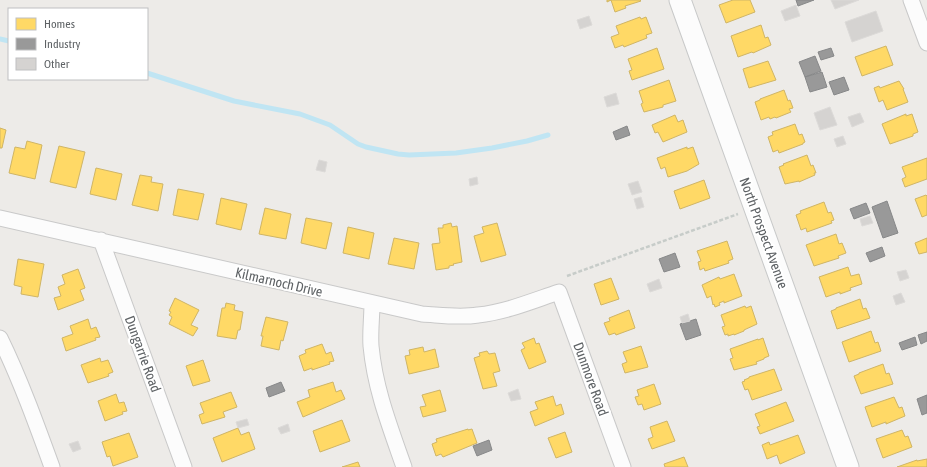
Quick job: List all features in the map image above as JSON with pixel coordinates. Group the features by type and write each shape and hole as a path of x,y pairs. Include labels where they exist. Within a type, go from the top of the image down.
{"street":[{"name":"North Prospect Avenue","path":"680,0 848,467"},
{"path":"911,0 927,43"},
{"name":"Kilmarnoch Drive","path":"0,218 422,314 477,316 508,309 559,292"},
{"name":"Dungarrie Road","path":"101,240 184,467"},
{"name":"Dunmore Road","path":"559,292 623,467"},
{"path":"372,303 371,344 374,372 381,402 404,467"},
{"path":"0,338 32,410 52,467"}],"path":[{"path":"567,276 740,213"}],"building: Homes":[{"path":"611,0 641,1 625,6 626,8 615,12"},
{"path":"733,0 750,0 755,12 726,23 719,5"},
{"path":"640,17 641,19 646,17 652,33 646,35 647,38 624,47 623,45 615,48 611,37 619,34 616,26"},
{"path":"761,25 765,38 768,37 771,45 753,53 752,52 738,57 731,36"},
{"path":"886,46 893,65 862,76 855,57"},
{"path":"657,48 664,69 632,80 629,71 632,70 628,59"},
{"path":"768,61 776,80 749,88 743,69"},
{"path":"669,80 676,101 663,105 663,107 644,112 639,91"},
{"path":"899,81 904,89 908,102 887,110 883,100 879,102 874,88 879,86 880,88"},
{"path":"784,90 788,101 790,100 793,108 789,109 791,112 776,118 770,119 769,117 761,120 755,102"},
{"path":"906,114 906,116 912,114 918,132 913,134 913,136 890,144 882,124"},
{"path":"675,115 678,122 683,120 687,132 663,142 658,132 655,133 652,125"},
{"path":"795,124 799,135 802,134 805,142 779,153 778,150 773,152 768,137 773,135 772,132"},
{"path":"0,128 6,130 2,148 0,148"},
{"path":"27,141 42,145 35,179 9,173 15,147 25,149"},
{"path":"59,146 85,152 76,188 50,182"},
{"path":"687,147 687,149 693,147 699,164 687,171 668,177 665,167 661,169 657,158"},
{"path":"807,155 811,166 813,165 816,173 814,173 815,175 799,182 785,184 779,167"},
{"path":"927,158 927,179 905,187 902,179 906,177 902,167"},
{"path":"96,168 122,174 116,200 90,194"},
{"path":"140,175 152,177 151,182 163,184 158,211 132,205"},
{"path":"704,180 710,198 680,209 674,191"},
{"path":"178,189 204,194 198,220 173,215"},
{"path":"926,195 927,215 922,217 915,199"},
{"path":"221,198 247,204 241,230 216,224"},
{"path":"824,202 828,213 831,212 834,220 831,221 832,223 807,232 806,228 801,230 796,215 801,213 800,211"},
{"path":"265,208 291,214 286,239 259,234"},
{"path":"306,218 332,223 326,249 301,243"},
{"path":"451,223 452,227 457,226 462,262 453,264 454,265 449,266 449,268 436,270 432,244 440,243 438,228 443,228 443,225"},
{"path":"497,223 506,255 481,262 474,236 484,233 482,227"},
{"path":"348,227 374,233 369,259 343,253"},
{"path":"836,234 839,244 842,243 846,253 838,256 839,258 814,266 806,245"},
{"path":"394,238 419,243 414,269 388,264"},
{"path":"927,238 927,252 919,254 915,243"},
{"path":"727,241 733,259 728,261 729,263 705,271 704,268 700,270 698,262 701,261 697,251"},
{"path":"18,259 44,264 38,297 21,294 22,287 14,285"},
{"path":"848,267 851,276 859,274 862,284 850,288 851,290 840,294 840,292 826,297 819,277"},
{"path":"78,269 85,288 80,290 84,300 58,310 54,298 61,296 58,287 65,284 62,275"},
{"path":"734,274 742,296 724,303 724,301 719,303 720,305 715,307 711,296 707,298 702,285 719,277 720,279"},
{"path":"611,278 619,299 601,305 594,284"},
{"path":"175,298 199,310 191,325 198,328 193,336 169,324 172,317 169,315 171,312 169,311"},
{"path":"860,299 863,309 866,308 870,318 837,329 831,311"},
{"path":"226,303 235,305 234,310 243,312 240,330 238,330 236,339 217,336 222,308 225,308"},
{"path":"745,306 746,308 751,306 757,324 734,335 725,335 722,327 725,326 721,315"},
{"path":"629,310 635,328 616,335 615,333 609,335 604,323 610,321 609,318"},
{"path":"266,317 288,322 279,350 261,346 263,336 261,336"},
{"path":"88,319 91,329 96,327 100,337 95,338 96,340 66,351 62,338 73,334 70,326"},
{"path":"871,331 875,343 878,342 881,351 849,362 842,342"},
{"path":"534,338 536,344 539,343 546,362 529,369 521,350 525,348 522,343"},
{"path":"763,338 769,356 756,362 757,364 734,370 730,359 733,358 730,349"},
{"path":"322,344 326,354 331,352 334,361 329,362 330,364 312,370 312,368 304,371 299,356 306,353 305,350"},
{"path":"641,346 648,367 625,373 622,364 627,362 623,352"},
{"path":"423,347 424,352 435,349 439,367 409,374 405,356 410,355 409,350"},
{"path":"487,351 489,354 495,353 500,371 493,373 497,386 483,389 474,358 480,356 479,353"},
{"path":"100,358 101,362 108,360 113,372 108,374 109,376 88,383 81,365"},
{"path":"203,360 210,381 193,386 186,366"},
{"path":"883,364 886,374 889,373 893,384 861,394 854,376"},
{"path":"774,369 782,390 752,400 748,389 745,390 742,382 749,377"},
{"path":"333,382 336,392 341,390 345,399 303,417 297,402 310,397 308,390"},
{"path":"654,384 661,404 644,410 642,404 638,405 635,397 639,396 637,390"},
{"path":"440,390 446,411 423,417 420,407 426,406 422,395"},
{"path":"231,392 237,407 223,412 225,417 202,424 199,415 204,413 200,403"},
{"path":"116,394 119,403 124,402 127,411 105,421 98,401"},
{"path":"553,396 556,406 561,404 564,414 535,426 530,412 538,409 535,402"},
{"path":"894,397 899,408 902,407 905,416 886,424 886,422 872,427 865,407"},
{"path":"786,402 794,421 760,434 757,427 760,426 755,414"},
{"path":"342,420 350,441 320,452 313,431"},
{"path":"667,421 675,441 652,449 648,439 653,437 650,427"},
{"path":"238,428 241,435 249,432 255,449 222,462 213,438"},
{"path":"472,429 477,443 443,457 441,454 436,456 432,444 437,442 436,439"},
{"path":"902,430 905,437 908,436 912,447 883,458 876,439"},
{"path":"565,432 572,452 556,458 548,438"},
{"path":"129,433 138,457 113,466 110,456 107,457 102,442"},
{"path":"798,435 805,453 780,464 777,455 767,459 762,445 769,442 770,445"},
{"path":"684,457 688,467 665,467 664,464"},
{"path":"927,459 927,467 897,467 917,460"},
{"path":"358,462 360,467 342,467"}],"building: Industry":[{"path":"796,0 814,0 798,6"},
{"path":"831,48 834,56 821,60 818,52"},
{"path":"815,56 821,71 805,77 799,62"},
{"path":"822,72 827,87 810,92 805,77"},
{"path":"844,77 849,90 834,95 829,82"},
{"path":"627,126 630,135 616,140 613,132"},
{"path":"887,201 898,233 883,238 872,207"},
{"path":"866,203 870,213 854,219 850,209"},
{"path":"882,247 885,256 870,262 866,253"},
{"path":"675,253 680,267 664,272 659,259"},
{"path":"696,319 701,335 686,340 680,324"},
{"path":"927,332 927,341 921,344 918,335"},
{"path":"915,337 917,345 902,350 899,343"},
{"path":"281,382 285,391 269,397 266,388"},
{"path":"927,395 927,413 922,415 917,399"},
{"path":"489,440 492,450 477,456 473,446"}],"building: Other":[{"path":"831,0 859,0 835,9"},
{"path":"796,5 800,16 785,21 781,11"},
{"path":"876,11 883,31 852,42 845,22"},
{"path":"589,16 592,25 580,29 577,20"},
{"path":"616,93 619,104 607,107 604,97"},
{"path":"830,107 837,125 820,130 814,113"},
{"path":"860,113 864,122 852,127 848,117"},
{"path":"843,136 846,144 837,147 834,139"},
{"path":"319,160 327,162 325,172 316,170"},
{"path":"477,177 478,184 470,186 469,179"},
{"path":"638,181 642,192 632,195 628,184"},
{"path":"641,197 644,207 637,209 634,199"},
{"path":"870,216 873,223 862,226 860,219"},
{"path":"906,270 909,278 900,281 897,272"},
{"path":"659,279 662,288 650,292 647,284"},
{"path":"901,293 905,302 896,305 893,296"},
{"path":"688,314 690,321 682,323 680,317"},
{"path":"518,389 521,399 511,401 508,393"},
{"path":"247,419 249,425 238,428 236,422"},
{"path":"288,424 290,431 281,434 278,428"},
{"path":"78,441 81,449 73,452 69,444"}],"waterway":[{"path":"0,39 8,41"},
{"path":"148,73 234,101 300,114 330,125 358,144 398,154 456,153 492,148 548,135"}]}
